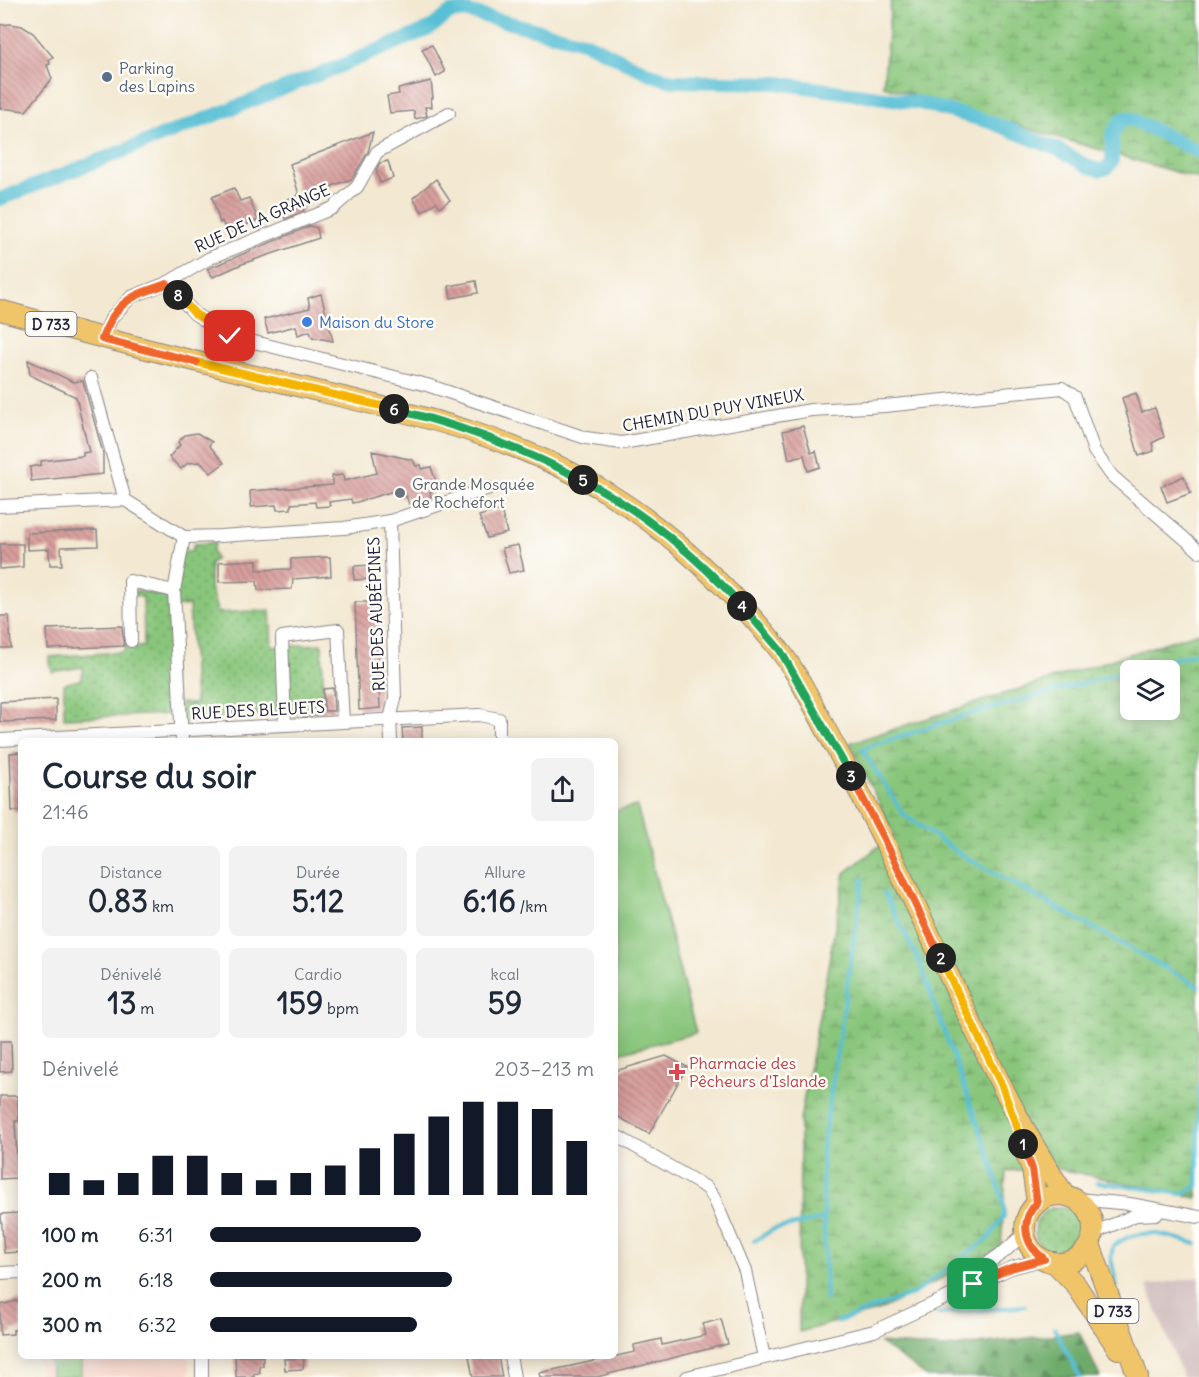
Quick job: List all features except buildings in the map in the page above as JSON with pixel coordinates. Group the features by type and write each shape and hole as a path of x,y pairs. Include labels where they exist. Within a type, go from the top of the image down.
{"main road":[{"name":"D 733","path":"0,310 102,339 442,422 493,439 558,467 605,491 651,523 739,603 780,650 884,839 1002,1086 1045,1166 1071,1197"},
{"name":"D 733","path":"1002,1086 1032,1169 1037,1203"},
{"path":"1048,1197 1071,1197 1090,1214 1091,1239 1075,1259 1049,1261 1035,1252 1026,1232 1029,1214 1037,1203 1048,1197"},
{"name":"D 733","path":"1091,1239 1138,1377"},
{"name":"D 733","path":"1049,1261 1076,1285 1133,1377"}],"street":[{"name":"RUE DE LA GRANGE","path":"167,284 210,258 333,208 357,187 377,152 449,113"},
{"path":"102,339 112,317 131,297 167,284"},
{"name":"CHEMIN DU PUY VINEUX","path":"167,284 195,314 230,336 427,385 586,438 621,443 811,410 885,406 1062,388 1075,397 1094,451 1112,476 1199,551"},
{"path":"91,378 125,500"},
{"path":"0,506 125,500 184,537 344,528 390,521 489,488"},
{"name":"RUE DES AUBÉPINES","path":"390,521 395,699 390,719 391,738"},
{"path":"182,736 174,591 184,537"},
{"path":"131,642 130,582 174,591"},
{"path":"285,725 282,637 338,630 343,722"},
{"name":"RUE DES BLEUETS","path":"91,738 182,736 285,725 479,715 499,719 499,738"},
{"name":"RUE DES BLEUETS","path":"0,740 18,740"},
{"path":"618,1137 707,1188 714,1198 745,1272 765,1357"},
{"path":"1071,1197 1130,1204 1199,1217"},
{"path":"1091,1239 1136,1215 1179,1212"},
{"path":"923,1307 1004,1252 1026,1232"},
{"path":"687,1377 874,1331 1011,1268 1049,1261"},
{"path":"0,1273 18,1272"},
{"path":"202,1359 202,1377"},
{"path":"511,1359 514,1377"}],"shaded area":[{"path":"1199,1277 1199,1377 1183,1377 1147,1286"},
{"path":"38,1359 189,1359 190,1377 40,1377"}],"green space":[{"path":"891,0 1199,0 1199,179 883,86"},
{"path":"216,542 212,551 216,559 210,563 210,588 218,613 270,610 272,647 322,644 324,711 204,718 181,725 180,703 195,704 189,605 175,607 181,551 192,551 194,544"},
{"path":"137,590 168,597 173,714 64,718 64,684 82,679 83,667 52,672 49,657 122,652 131,641 136,648 144,646 143,597 131,595"},
{"path":"1199,632 1197,1198 1055,1168 1006,1171 1001,1248 880,1310 799,1332 800,1120 845,873 894,834 850,743"},
{"path":"637,806 696,1033 618,1053 618,810"},
{"path":"1059,1207 1076,1214 1083,1231 1076,1248 1059,1255 1042,1248 1035,1231 1042,1214"},
{"path":"1079,1332 1100,1377 927,1377 880,1343 944,1348"},
{"path":"50,1359 81,1359 81,1377 51,1377"}],"waterway":[{"path":"0,199 333,69 429,29 450,13 464,11 587,43 650,74 672,81 778,83 920,103 990,122 1057,149 1089,167 1100,170 1107,168 1112,161 1112,135 1122,119 1129,118 1199,152"},
{"path":"1198,986 960,854 903,814 862,749 966,715 1199,652"},
{"path":"826,1300 822,1151 863,879"},
{"path":"836,1322 913,1294 989,1238 1004,1216 1004,1204 993,1167 919,961 884,893"},
{"path":"1097,1182 1183,1194 1197,1186 1199,1085"},
{"path":"754,1241 774,1229 824,1219"},
{"path":"1117,1287 1111,1258 1113,1246 1123,1240 1133,1236 1153,1234 1196,1244"},
{"path":"938,1314 1025,1306"},
{"path":"1054,1328 1080,1377"}],"place":[{"name":"Parking des Lapins","path":"107,77"},
{"name":"Maison du Store","path":"307,322"},
{"name":"Grande Mosquée de Rochefort","path":"400,493"},
{"name":"Pharmacie des Pêcheurs d'Islande","path":"677,1072"}],"route":[{"path":"230,336 195,314 167,284 131,297 112,317 102,339 432,418 493,439 558,467 605,491 651,523 739,603 780,650 836,748 884,839 1002,1086 1032,1169 1037,1203 1029,1214 1026,1232 1035,1252 1044,1259 1011,1268 973,1284"}]}
